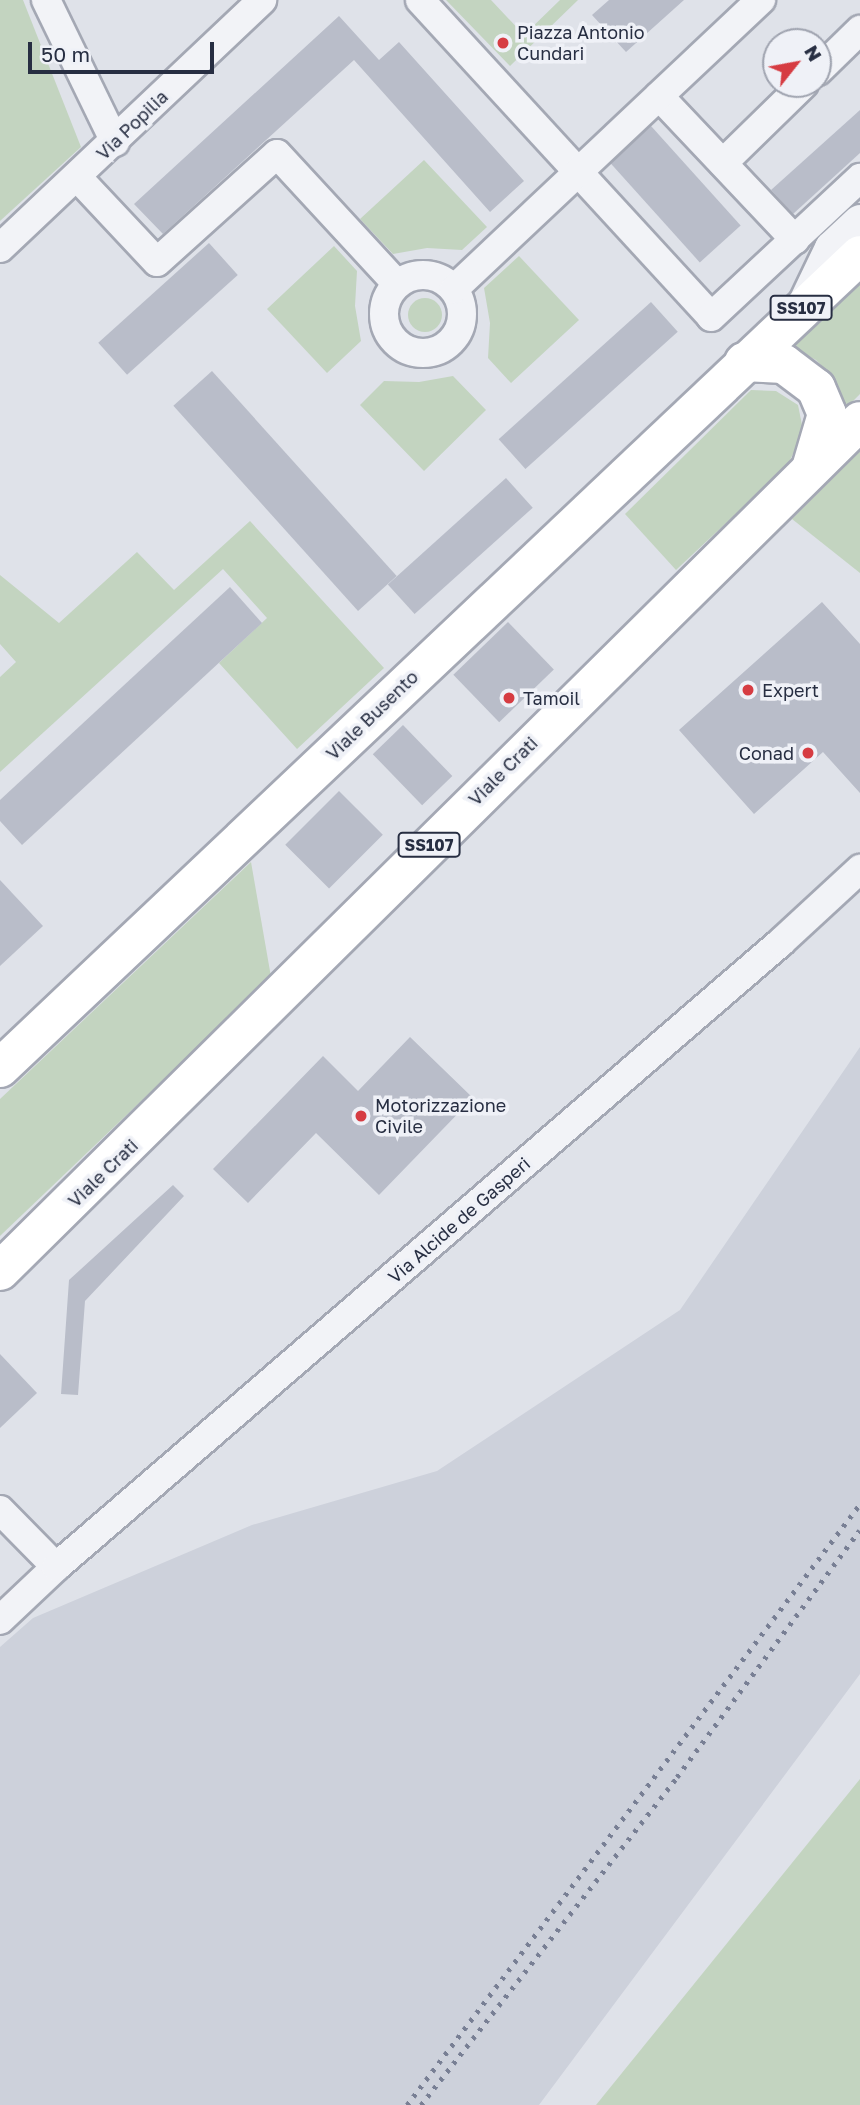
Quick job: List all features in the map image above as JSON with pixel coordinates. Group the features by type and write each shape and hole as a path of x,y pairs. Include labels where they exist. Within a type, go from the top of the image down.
{"main road":[{"name":"SS107","path":"744,362 860,255"},
{"path":"744,362 784,364 816,388 827,414 810,468"},
{"name":"Viale Busento","path":"0,1068 744,362"},
{"name":"Viale Crati","path":"0,1271 810,468 860,422"}],"street":[{"path":"46,0 115,142"},
{"path":"420,0 580,170 711,317 860,178"},
{"path":"454,289 761,0"},
{"name":"Via Popilia","path":"0,247 115,142 248,5"},
{"path":"832,57 860,30"},
{"path":"659,96 795,240"},
{"path":"723,163 790,98"},
{"path":"78,178 157,262 277,154 397,284"},
{"path":"805,304 832,248 860,222"},
{"path":"420,275 432,276 454,289 463,312 456,337 434,352 420,354 407,351 388,332 384,306 397,284 420,275"},
{"name":"Via Alcide de Gasperi","path":"0,1620 56,1567 781,943 860,869"},
{"path":"7,1509 56,1567"}],"shaded area":[{"path":"860,1047 860,1674 539,2105 0,2105 0,1647 33,1618 252,1525 437,1471 680,1310"}],"green space":[{"path":"0,0 23,0 81,147 0,221"},
{"path":"446,0 491,0 524,35 560,0 578,0 510,66"},
{"path":"424,160 487,227 462,250 427,248 393,254 360,219"},
{"path":"334,246 357,271 355,306 361,341 327,373 267,309"},
{"path":"519,256 579,320 511,383 488,358 490,323 484,288"},
{"path":"860,284 860,394 845,409 833,378 816,360 792,348"},
{"path":"425,298 437,303 442,315 437,327 425,332 413,327 408,315 413,303"},
{"path":"453,376 486,410 424,471 360,405 384,381 419,382"},
{"path":"751,390 776,391 798,405 802,425 795,450 787,466 676,570 625,514"},
{"path":"860,451 860,573 792,519"},
{"path":"250,521 384,668 297,749 219,663 267,618 223,569 0,772 0,677 16,662 0,644 0,575 59,623 137,552 174,590"},
{"path":"251,862 271,977 0,1236 0,1099"},
{"path":"860,1779 860,2105 596,2105"}],"building":[{"path":"609,0 684,0 626,52 592,15"},
{"path":"339,16 379,60 399,42 524,181 490,212 354,60 163,234 134,204"},
{"path":"860,110 860,153 793,214 771,190"},
{"path":"651,126 741,226 700,262 610,163"},
{"path":"209,243 238,275 127,375 98,343"},
{"path":"651,302 678,332 525,469 499,439"},
{"path":"212,371 397,576 358,611 173,406"},
{"path":"506,478 533,508 415,614 388,584"},
{"path":"230,587 262,623 22,845 0,821 0,800"},
{"path":"822,602 860,644 860,793 823,752 754,814 679,730"},
{"path":"508,622 554,669 499,722 453,675"},
{"path":"403,725 452,776 422,805 373,754"},
{"path":"339,791 383,835 329,889 285,845"},
{"path":"0,880 43,926 0,966"},
{"name":"Motorizzazione Civile","path":"410,1037 473,1098 379,1195 316,1133 248,1203 213,1169 323,1056 358,1091"},
{"path":"173,1185 184,1196 85,1301 78,1395 61,1394 69,1280"},
{"path":"0,1354 37,1393 0,1428"}],"railway":[{"path":"407,2105 860,1504"},
{"path":"421,2105 677,1777 860,1530"}],"place":[{"name":"Piazza Antonio Cundari","path":"503,43"},
{"name":"Expert","path":"748,690"},
{"name":"Tamoil","path":"509,698"},
{"name":"Conad","path":"808,753"},
{"name":"Motorizzazione Civile","path":"361,1116"}]}
